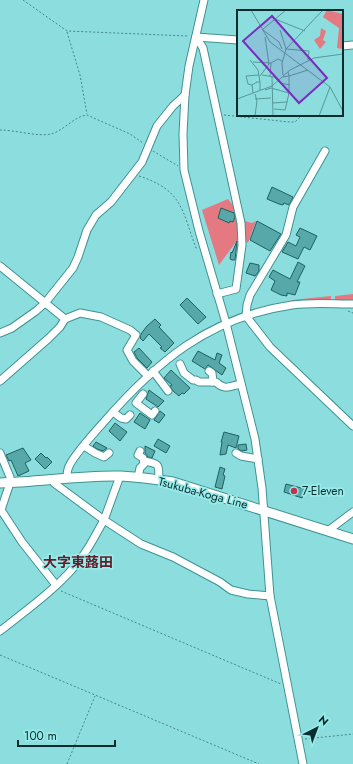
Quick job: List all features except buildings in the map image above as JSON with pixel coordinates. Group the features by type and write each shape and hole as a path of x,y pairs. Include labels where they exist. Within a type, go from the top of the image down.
{"main road":[{"name":"Tsukuba-Koga Line","path":"0,483 120,476 173,482 329,530 353,539"}],"street":[{"path":"204,0 189,66 185,95 182,134 184,170 204,248 226,324 255,439 264,510 270,596 303,764"},
{"path":"196,37 237,40"},
{"path":"196,37 204,48 241,223 242,245 236,289 217,294"},
{"path":"0,333 12,328 45,303 73,268 87,230 96,215 111,202 142,162 157,126 173,106 185,95"},
{"path":"325,151 293,207 286,235 250,294 246,316 270,347 353,426"},
{"path":"0,266 65,319"},
{"path":"67,478 69,466 84,446 128,395 179,350 203,334 246,316 293,305 318,303 353,304"},
{"path":"0,381 49,338 60,327 65,319 80,313 101,317 130,330 136,335 128,350 133,361 168,391"},
{"path":"180,364 184,373 192,380 199,382 216,382 222,387 227,388 241,384"},
{"path":"209,371 212,373 212,382"},
{"path":"136,403 143,394"},
{"path":"128,395 152,415 155,410"},
{"path":"113,412 123,419 126,419 130,415"},
{"path":"84,446 95,454 104,457 109,453"},
{"path":"140,451 138,454 144,461 158,466 160,469 159,480"},
{"path":"0,453 10,477 10,483 1,510 54,586"},
{"path":"236,453 241,456 258,459"},
{"path":"138,477 138,472 144,464 144,461"},
{"path":"0,631 54,586 82,558 104,520 120,476"},
{"path":"53,479 54,483 58,487 141,544 173,557 220,582 231,590 248,594 270,596"},
{"path":"329,530 353,512"}],"path":[{"path":"23,0 67,31 196,37"},
{"path":"67,31 80,75 87,114"},
{"path":"0,130 50,134 63,129 81,116 87,114 130,134 184,170"},
{"path":"217,115 289,122 295,122 301,116"},
{"path":"133,174 143,177 171,192 184,212 196,248 204,248"},
{"path":"54,586 288,686"},
{"path":"0,656 259,764"},
{"path":"67,764 95,696"},
{"path":"298,739 353,734"}],"shaded area":[{"path":"228,199 236,209 239,225 239,238 219,265 202,210"},
{"path":"245,221 252,223 256,221 248,243 245,241"},
{"path":"353,294 353,300 335,300 335,296"},
{"path":"331,296 331,300 292,301 292,300"}],"place":[{"name":"7-Eleven","path":"294,491"}],"district":[{"name":"大字東蕗田","path":"78,562"}]}
